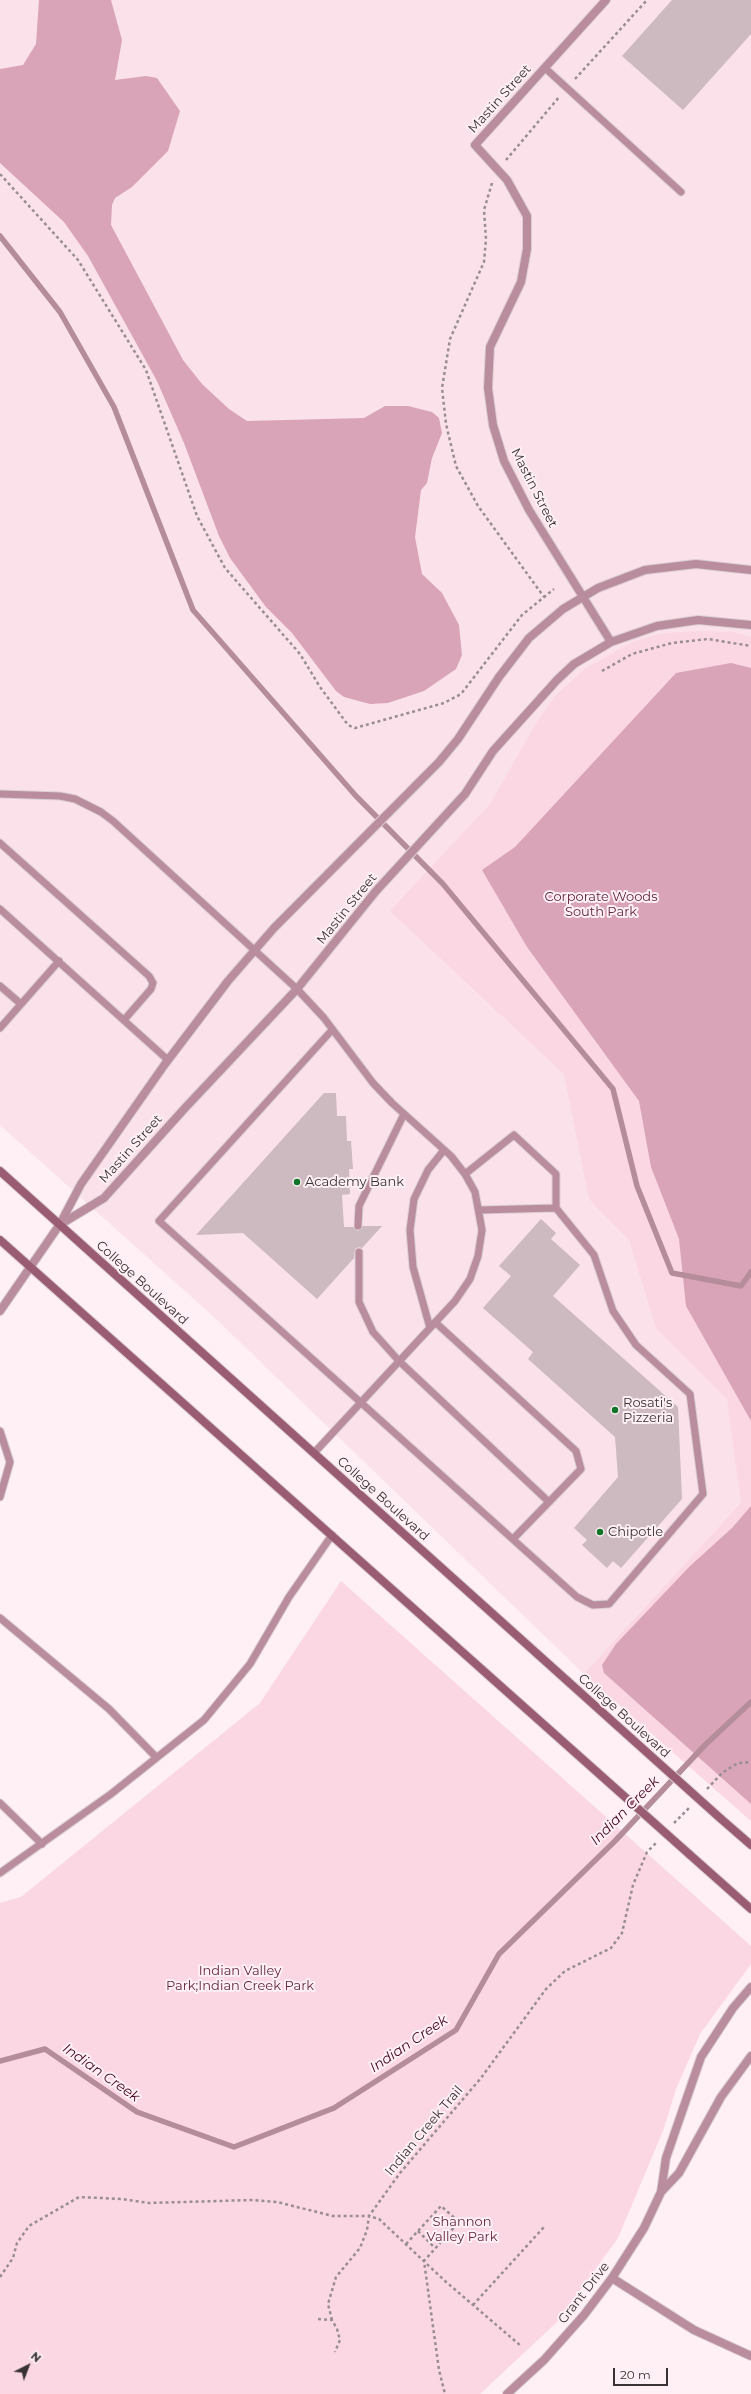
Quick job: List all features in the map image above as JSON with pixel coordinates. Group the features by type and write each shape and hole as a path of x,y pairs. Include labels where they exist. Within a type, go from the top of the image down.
{"main road":[{"name":"College Boulevard","path":"0,1171 751,1845"},
{"path":"0,1240 751,1909"}],"street":[{"name":"Mastin Street","path":"60,1224 104,1198 185,1108 297,989 376,891 465,794 494,751 557,680 574,664 611,642 529,510 504,461 493,425 488,388 490,347 520,282 528,250 527,216 507,180 475,145 606,0"},
{"path":"583,597 621,578 645,570 671,566 722,566 751,570"},
{"name":"Mastin Street","path":"0,1311 60,1224 81,1184 168,1060 253,950 405,797 458,739 499,677 529,638 547,622 583,597"},
{"path":"611,642 657,626 676,622 698,620 748,623"},
{"name":"Grant Drive","path":"662,2192 666,2158 701,2057 733,2008 751,1988"},
{"name":"Grant Drive","path":"507,2394 544,2360 579,2321 612,2278 640,2234 662,2192 679,2173 721,2097 751,2056"},
{"path":"612,2278 694,2330 751,2356"}],"lane":[{"path":"545,68 681,192"},
{"path":"0,794 60,796 75,799 101,812 297,989 332,1030 373,1083 404,1114 444,1150 465,1174 475,1192 480,1210 482,1230 478,1256 470,1279 455,1301 314,1453"},
{"path":"0,843 149,976 152,983 151,989 124,1020"},
{"path":"0,909 168,1060"},
{"path":"0,1028 59,961"},
{"path":"0,986 21,1004"},
{"path":"332,1030 159,1221 576,1597 593,1605 609,1604 703,1494 690,1394 636,1345 613,1311 594,1255 556,1208 556,1174 514,1135 465,1174"},
{"path":"358,1226 359,1206 404,1114"},
{"path":"444,1150 428,1170 414,1199 410,1230 413,1267 433,1325 576,1451 581,1469 513,1539"},
{"path":"480,1210 556,1208"},
{"path":"359,1252 359,1302 372,1332 399,1361 549,1502"},
{"path":"0,1431 10,1462 0,1497"},
{"path":"0,1873 111,1794 204,1720 250,1664 288,1597 332,1535"},
{"path":"0,1618 109,1709 156,1757"},
{"path":"0,1803 42,1844"}],"path":[{"path":"567,88 647,0"},
{"path":"0,174 82,266 146,370 197,516 225,568 300,654 320,687 348,725 355,728 444,703 461,694 522,615 554,589"},
{"path":"602,671 632,654 672,643 708,639 751,646"},
{"path":"706,1790 722,1773 738,1763 751,1762"},
{"path":"674,1824 695,1801"},
{"name":"Indian Creek Trail","path":"369,2216 400,2173 482,2078 546,1989 565,1971 611,1948 622,1933 636,1878 647,1852 658,1841"},
{"path":"0,2277 13,2258 17,2243 29,2226 79,2198 122,2199 149,2203 253,2200 277,2202 333,2216 369,2216 379,2219 473,2305 521,2346"},
{"path":"406,2244 442,2206 459,2222 424,2261 439,2370 445,2394"},
{"path":"334,2352 340,2340 332,2320 328,2304 336,2276 360,2248 367,2230 369,2216"},
{"path":"473,2305 544,2227"},
{"path":"418,2231 435,2248"},
{"path":"318,2319 332,2320"}],"shaded area":[{"path":"0,0 751,0 751,1821 584,1674 215,1318 0,1125"}],"green space":[{"path":"39,0 111,0 122,40 115,80 146,76 157,78 180,111 168,151 132,187 115,198 112,205 111,225 183,360 202,384 229,409 247,421 364,418 385,406 408,406 432,412 439,418 442,433 432,458 427,483 421,490 415,537 422,574 442,593 459,625 462,655 456,669 424,691 388,703 370,704 344,697 336,691 292,633 266,607 230,558 219,536 184,443 157,381 88,256 64,222 0,163 0,69 23,65 36,44"},
{"name":"Corporate Woods South Park","path":"702,631 733,632 751,637 751,1821 584,1674 741,1503 727,1399 656,1328 629,1240 589,1199 564,1074 390,911 490,804 538,720 557,694 585,669 632,642 664,633"},
{"path":"731,663 751,668 751,1421 686,1306 679,1239 651,1167 639,1101 527,947 482,870 515,847 676,673"},
{"path":"751,1506 751,1804 604,1673 602,1665 616,1644 689,1567 732,1528"},
{"path":"341,1581 751,1946 751,1964 700,2034 676,2089 663,2131 618,2238 557,2322 480,2394 0,2394 0,1903 21,1897 260,1703"}],"building":[{"path":"672,0 751,0 751,34 683,110 622,56"},
{"name":"Academy Bank","path":"324,1093 336,1093 337,1116 346,1116 347,1141 351,1141 353,1169 349,1169 350,1194 342,1195 344,1227 353,1227 358,1231 363,1226 382,1226 362,1248 359,1247 355,1249 354,1258 317,1299 243,1233 196,1235"},
{"path":"541,1219 556,1233 551,1239 580,1265 553,1296 678,1407 682,1499 621,1568 613,1561 607,1568 582,1545 587,1540 574,1528 618,1477 615,1437 528,1359 533,1352 483,1308 511,1276 499,1266"}],"waterway":[{"path":"0,236 60,312 114,407 193,610 356,796 443,884 613,1089 637,1186 672,1273 741,1286 751,1272"},
{"name":"Indian Creek","path":"0,2061 45,2049 137,2112 234,2147 334,2108 456,2030 499,1954 615,1841 705,1745 751,1702"}],"place":[{"name":"Academy Bank","path":"297,1182"},
{"name":"Rosati's Pizzeria","path":"615,1410"},
{"name":"Chipotle","path":"600,1532"}],"park label":[{"name":"Indian Valley Park;Indian Creek Park","path":"240,1978"},
{"name":"Shannon Valley Park","path":"462,2230"}]}
